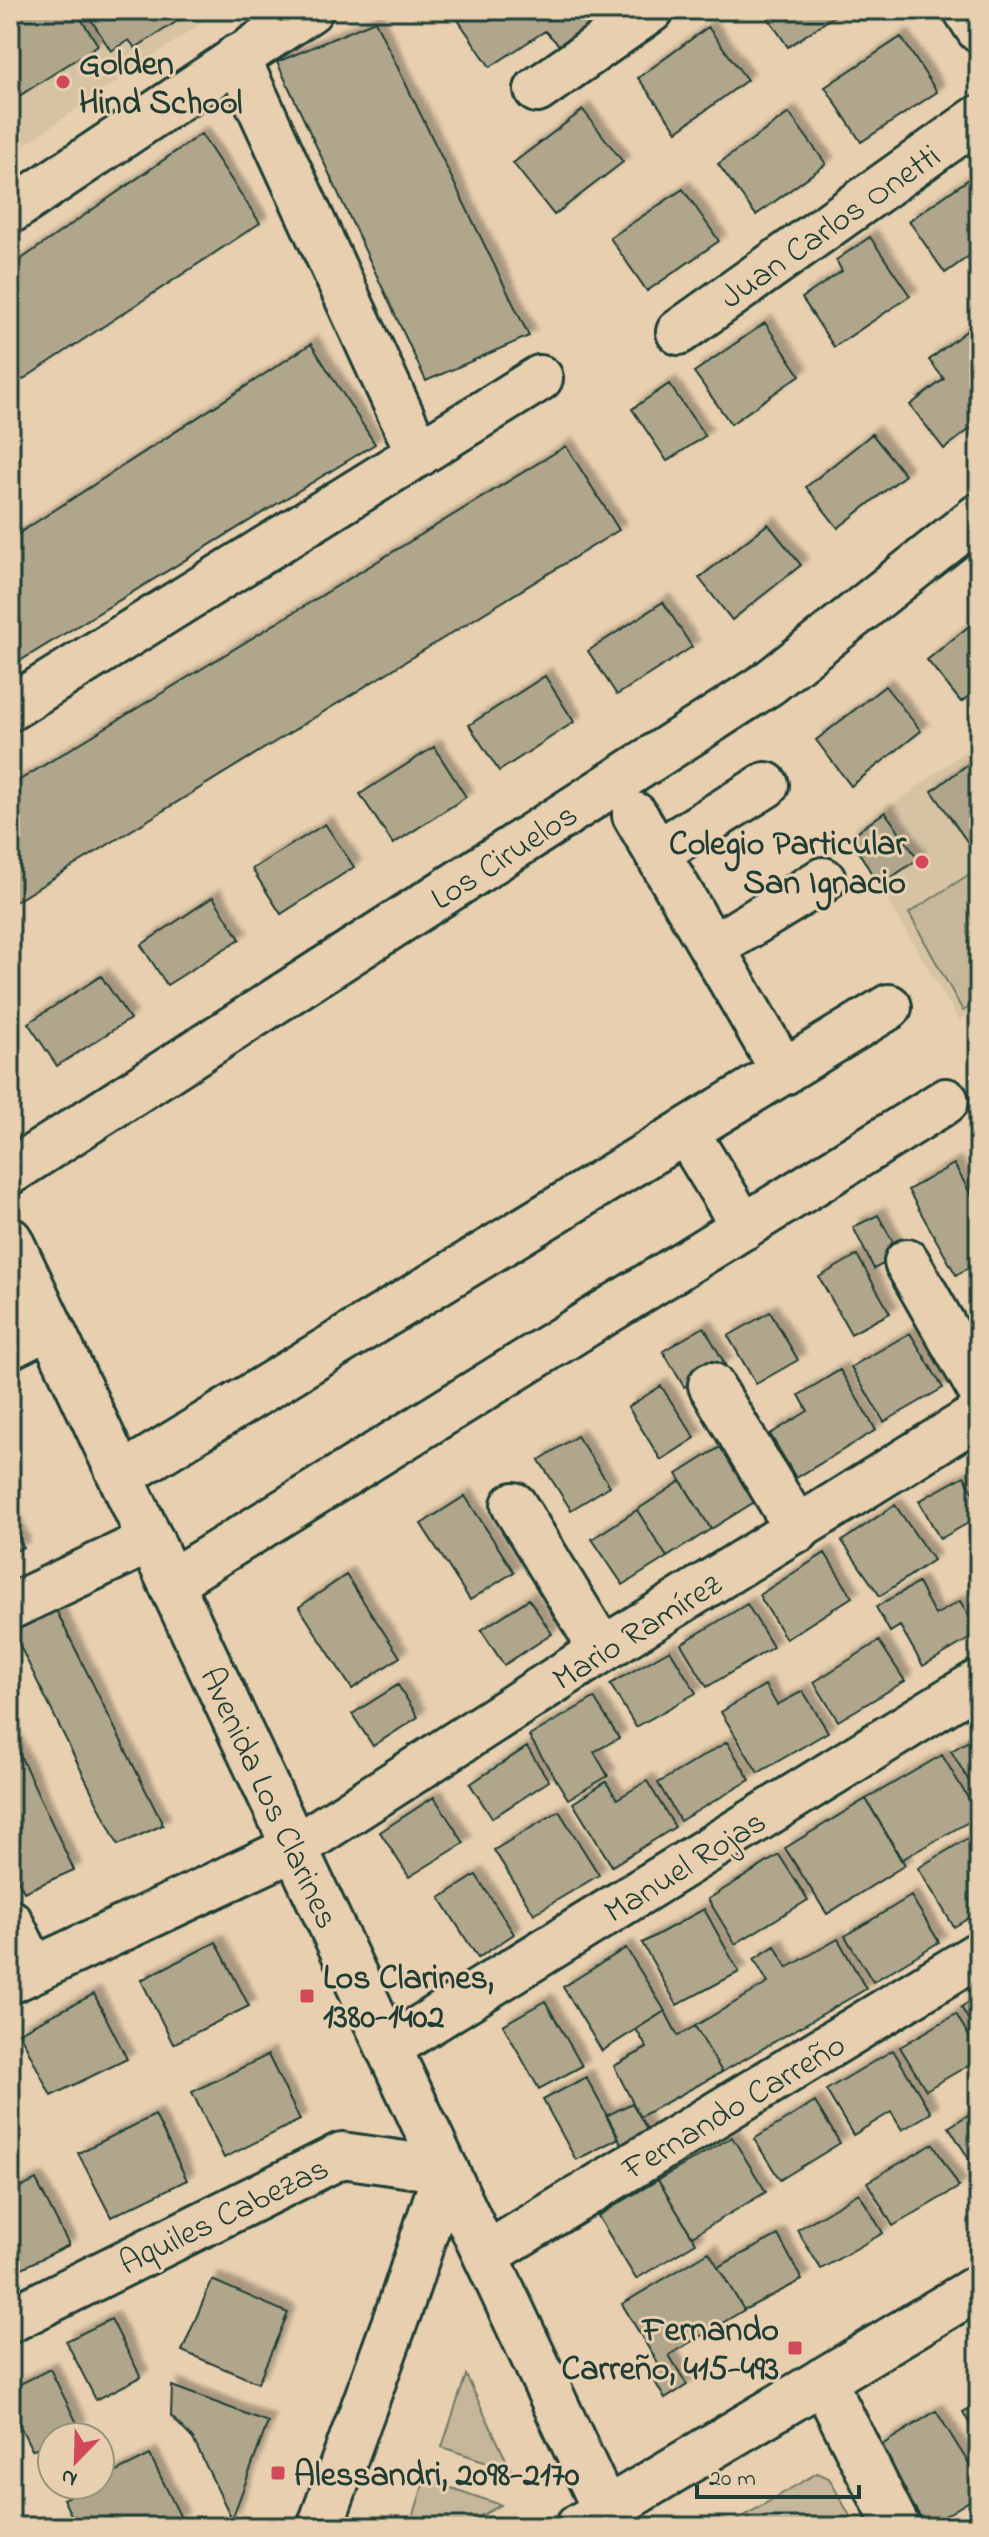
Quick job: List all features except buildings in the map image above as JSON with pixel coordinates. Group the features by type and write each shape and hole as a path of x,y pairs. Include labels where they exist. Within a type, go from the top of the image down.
{"street":[{"path":"10,211 310,10"},
{"path":"537,90 651,10"},
{"path":"966,10 979,30"},
{"path":"237,57 419,454"},
{"name":"Juan Carlos Onetti","path":"679,332 979,118"},
{"path":"10,708 540,378"},
{"name":"Los Ciruelos","path":"10,1172 769,683 979,516"},
{"path":"658,852 766,785"},
{"path":"635,815 784,1072"},
{"path":"712,948 823,880"},
{"path":"121,1476 889,1007"},
{"path":"171,1582 946,1101"},
{"path":"686,1132 744,1227"},
{"name":"Avenida Los Clarines","path":"10,1240 486,2255 599,2522"},
{"path":"907,1262 979,1388"},
{"path":"10,1346 50,1326"},
{"path":"711,1385 798,1530"},
{"name":"Mario Ramírez","path":"22,1976 294,1848 602,1650 979,1415"},
{"path":"514,1505 602,1650"},
{"path":"10,1607 151,1540"},
{"name":"Manuel Rojas","path":"388,2048 979,1682"},
{"path":"10,1922 22,1976"},
{"name":"Fernando Carreño","path":"486,2255 979,1954"},
{"name":"Aquiles Cabezas","path":"10,2320 342,2155 446,2170"},
{"path":"320,2527 401,2305 446,2170"},
{"path":"599,2522 823,2380 979,2287"},
{"path":"823,2380 897,2527"}],"shaded area":[{"name":"Golden Hind School","path":"10,10 220,10 10,155"},
{"name":"Colegio Particular San Ignacio","path":"979,741 979,1008 959,1020 850,837"},
{"path":"979,868 979,1002 963,1011 909,913"},
{"path":"466,2375 511,2470 442,2447"},
{"path":"817,2473 829,2478 856,2527 732,2527 734,2522"},
{"path":"425,2479 501,2505 461,2527 410,2527"}],"place":[{"name":"Golden Hind School","path":"63,82"},
{"name":"Colegio Particular San Ignacio","path":"922,862"},
{"name":"Los Clarines, 1380-1402","path":"307,1996"},
{"name":"Fernando Carreño, 415-493","path":"795,2348"},
{"name":"Alessandri, 2098-2170","path":"278,2473"}]}
